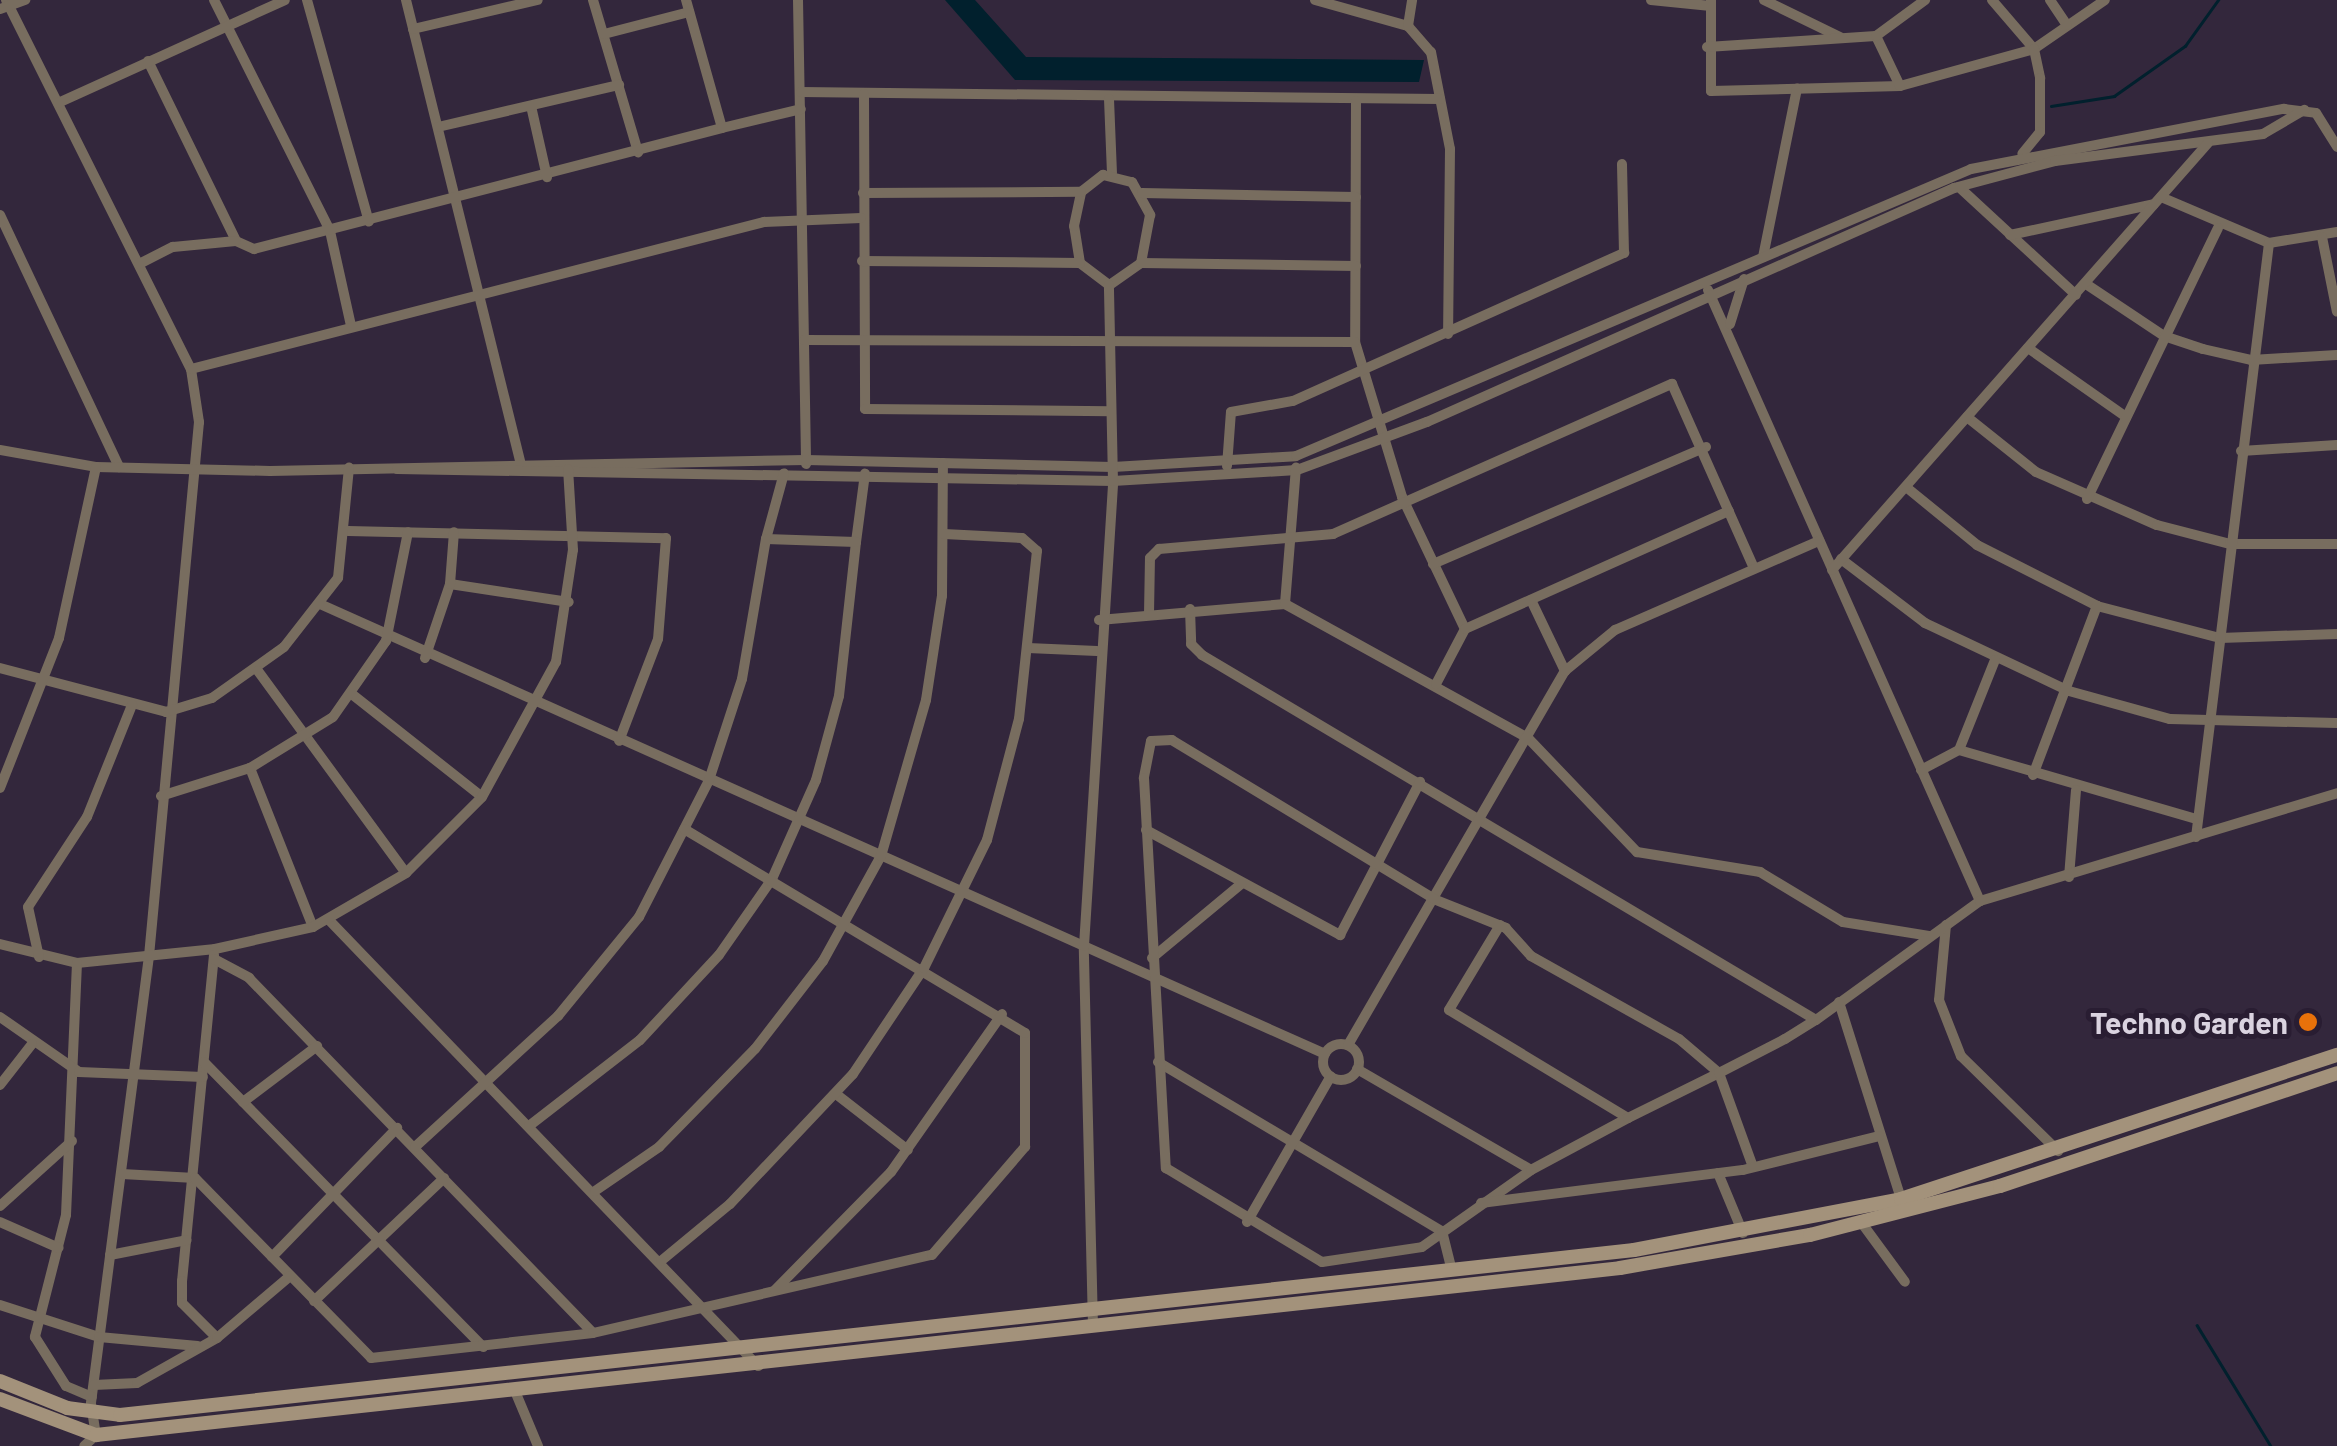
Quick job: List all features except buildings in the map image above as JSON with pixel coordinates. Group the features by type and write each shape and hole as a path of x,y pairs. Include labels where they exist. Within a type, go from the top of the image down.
{"main road":[{"path":"0,1399 85,1440 758,1366 1744,1234 1900,1199 2059,1152 2337,1055"},
{"path":"0,1381 91,1402 748,1351 1620,1268 1862,1222 2000,1186 2337,1073"}],"street":[{"path":"25,0 5,5 58,102 191,369 200,468 166,712 149,956 85,1440"},
{"path":"214,0 231,23 330,232 352,326"},
{"path":"58,102 285,0"},
{"path":"307,0 368,222"},
{"path":"406,0 520,462"},
{"path":"413,28 505,4 538,0"},
{"path":"593,0 638,152"},
{"path":"686,0 722,128"},
{"path":"798,0 806,475"},
{"path":"1316,0 1408,26 1431,52 1450,149 1448,334"},
{"path":"1408,26 1412,0"},
{"path":"1651,0 1711,3 1706,90 1900,86 2034,49 2105,0"},
{"path":"1764,0 1846,40"},
{"path":"1707,46 1876,36 1926,0"},
{"path":"1992,0 2034,49 2040,132 2022,155"},
{"path":"2050,0 2067,25"},
{"path":"604,34 689,12"},
{"path":"1876,36 1900,86"},
{"path":"148,61 236,241"},
{"path":"438,127 618,85"},
{"path":"1764,257 1797,88"},
{"path":"801,92 1109,99 1440,99"},
{"path":"864,94 862,403 872,412 1110,411"},
{"path":"1109,99 1112,173"},
{"path":"1356,101 1355,342 1402,497 1465,628"},
{"path":"531,106 547,177"},
{"path":"138,264 174,248 236,241 254,249 330,232 801,109"},
{"path":"1707,289 1744,279 1859,212 1998,162 2305,109"},
{"path":"486,468 520,462 685,460 1113,467 1227,464 1296,456 1380,433 1495,391 1563,354 1707,289 1764,257 1959,187 2001,175 2263,134 2305,109"},
{"path":"2305,109 2337,146"},
{"path":"1832,570 2086,284 2208,143 2216,127"},
{"path":"1998,162 2001,175"},
{"path":"1228,477 1231,412 1279,406 1364,372 1624,253 1622,164"},
{"path":"862,193 1081,192 1112,173"},
{"path":"1112,173 1142,193 1356,197"},
{"path":"1931,184 1937,195"},
{"path":"1959,187 2076,295"},
{"path":"1080,262 1081,192"},
{"path":"1141,263 1150,233 1142,193"},
{"path":"2010,235 2158,200 2218,228 2269,243 2337,232"},
{"path":"1859,212 1864,224"},
{"path":"0,215 118,468"},
{"path":"191,369 480,292 803,216 862,218"},
{"path":"2086,500 2218,228"},
{"path":"2322,237 2337,312"},
{"path":"2196,837 2250,360 2269,243"},
{"path":"862,261 1080,262 1109,285"},
{"path":"1109,285 1141,263 1356,266"},
{"path":"1730,324 1744,279"},
{"path":"2086,284 2164,336 2250,360 2337,355"},
{"path":"1092,1319 1084,946 1097,650 1114,481 1109,285"},
{"path":"1707,289 1730,324 1819,542 1980,901"},
{"path":"804,340 1355,342"},
{"path":"2028,348 2126,417"},
{"path":"0,450 118,468 486,468 568,474 1114,481 1228,477 1296,470 1489,380 1563,354"},
{"path":"1489,380 1495,391"},
{"path":"1149,614 1154,552 1334,534 1402,497 1667,384 1678,389 1706,447 1754,568"},
{"path":"1967,417 2086,500 2230,544 2337,544"},
{"path":"2241,451 2337,444"},
{"path":"1433,564 1706,447"},
{"path":"1286,604 1297,539 1296,456"},
{"path":"685,460 685,475"},
{"path":"416,1147 602,969 710,780 742,679 766,539 788,460"},
{"path":"0,962 5,947 77,963 215,954 329,920 406,873 482,798 537,706 569,602 572,530 567,461"},
{"path":"620,461 620,475"},
{"path":"529,1126 653,1027 772,879 800,817 838,696 866,461"},
{"path":"595,1191 659,1147 755,1049 844,924 881,856 926,700 944,534 944,463"},
{"path":"1024,479 1025,465"},
{"path":"0,788 46,682 96,467"},
{"path":"0,668 166,712 258,670 320,604 338,578 348,531 349,468"},
{"path":"1906,487 1977,545 2097,606 2220,638 2337,634"},
{"path":"1436,684 1465,628 1729,510"},
{"path":"348,531 572,530 657,534 670,548 658,639 619,741"},
{"path":"161,796 250,768 305,738 353,694 386,641 408,532"},
{"path":"426,658 450,584 454,532"},
{"path":"661,1261 836,1094 924,968 964,894 1006,780 1028,648 1035,544 944,534"},
{"path":"766,539 856,542"},
{"path":"320,604 386,641 800,817 1325,1054 1348,1045 1436,900 1565,671 1615,630 1819,542"},
{"path":"1841,559 1995,660 2069,692 2210,724 2337,723"},
{"path":"450,584 569,602"},
{"path":"1531,600 1565,671"},
{"path":"1099,620 1190,609 1286,604 1528,738 1637,852 1760,872 1844,922 1930,936"},
{"path":"2033,775 2069,692 2097,606"},
{"path":"1190,609 1188,633 1202,655 1816,1020"},
{"path":"1028,648 1097,650"},
{"path":"1922,770 1958,750 1995,660"},
{"path":"258,670 406,873"},
{"path":"353,694 482,798"},
{"path":"39,957 28,907 87,817 132,705"},
{"path":"1753,1168 1719,1073 1679,1039 1531,956 1500,924 1436,900 1160,738 1144,753 1158,1062 1170,1176 1322,1262 1406,1253 1531,1170 1719,1073 1816,1020 1980,901 2337,793"},
{"path":"1958,750 2076,790 2197,818"},
{"path":"250,768 313,926"},
{"path":"1146,830 1340,935 1420,782"},
{"path":"2068,876 2076,790"},
{"path":"122,1174 194,1178 371,1358 593,1333 932,1255 1020,1155 1028,1138 1025,1033 1002,1014 684,828"},
{"path":"1152,958 1240,884"},
{"path":"329,920 708,1305 758,1366"},
{"path":"1500,924 1449,1010 1628,1118"},
{"path":"1946,925 1939,1000 1961,1056 2059,1152"},
{"path":"215,954 249,978 593,1333"},
{"path":"215,954 182,1303 217,1338"},
{"path":"77,963 79,1072 73,1140 59,1248 37,1323 46,1362 91,1402"},
{"path":"1838,1002 1900,1199"},
{"path":"774,1291 908,1150 1002,1014"},
{"path":"0,1016 32,1044 79,1072 202,1076"},
{"path":"0,1084 32,1044"},
{"path":"1348,1045 1357,1069 1531,1170"},
{"path":"243,1102 316,1046"},
{"path":"1325,1054 1331,1076"},
{"path":"204,1062 483,1347"},
{"path":"1158,1062 1442,1231 1452,1271"},
{"path":"1247,1222 1331,1076 1357,1069"},
{"path":"836,1094 908,1150"},
{"path":"272,1257 397,1128"},
{"path":"1477,1204 1753,1168 1879,1136"},
{"path":"0,1206 73,1140"},
{"path":"1718,1173 1744,1234"},
{"path":"314,1301 444,1178"},
{"path":"0,1222 59,1248"},
{"path":"1862,1222 1905,1282"},
{"path":"110,1254 187,1240"},
{"path":"91,1402 124,1389 217,1338 290,1276"},
{"path":"0,1305 37,1323 99,1337 200,1346"},
{"path":"515,1392 538,1446"},
{"path":"85,1440 91,1402"}],"water":[{"path":"945,0 975,0 1026,57 1424,60 1419,82 1015,80"}],"waterway":[{"path":"2051,106 2114,96 2185,46 2218,0"},
{"path":"2197,1325 2271,1446"}],"place":[{"name":"Techno Garden","path":"2308,1022"}]}
